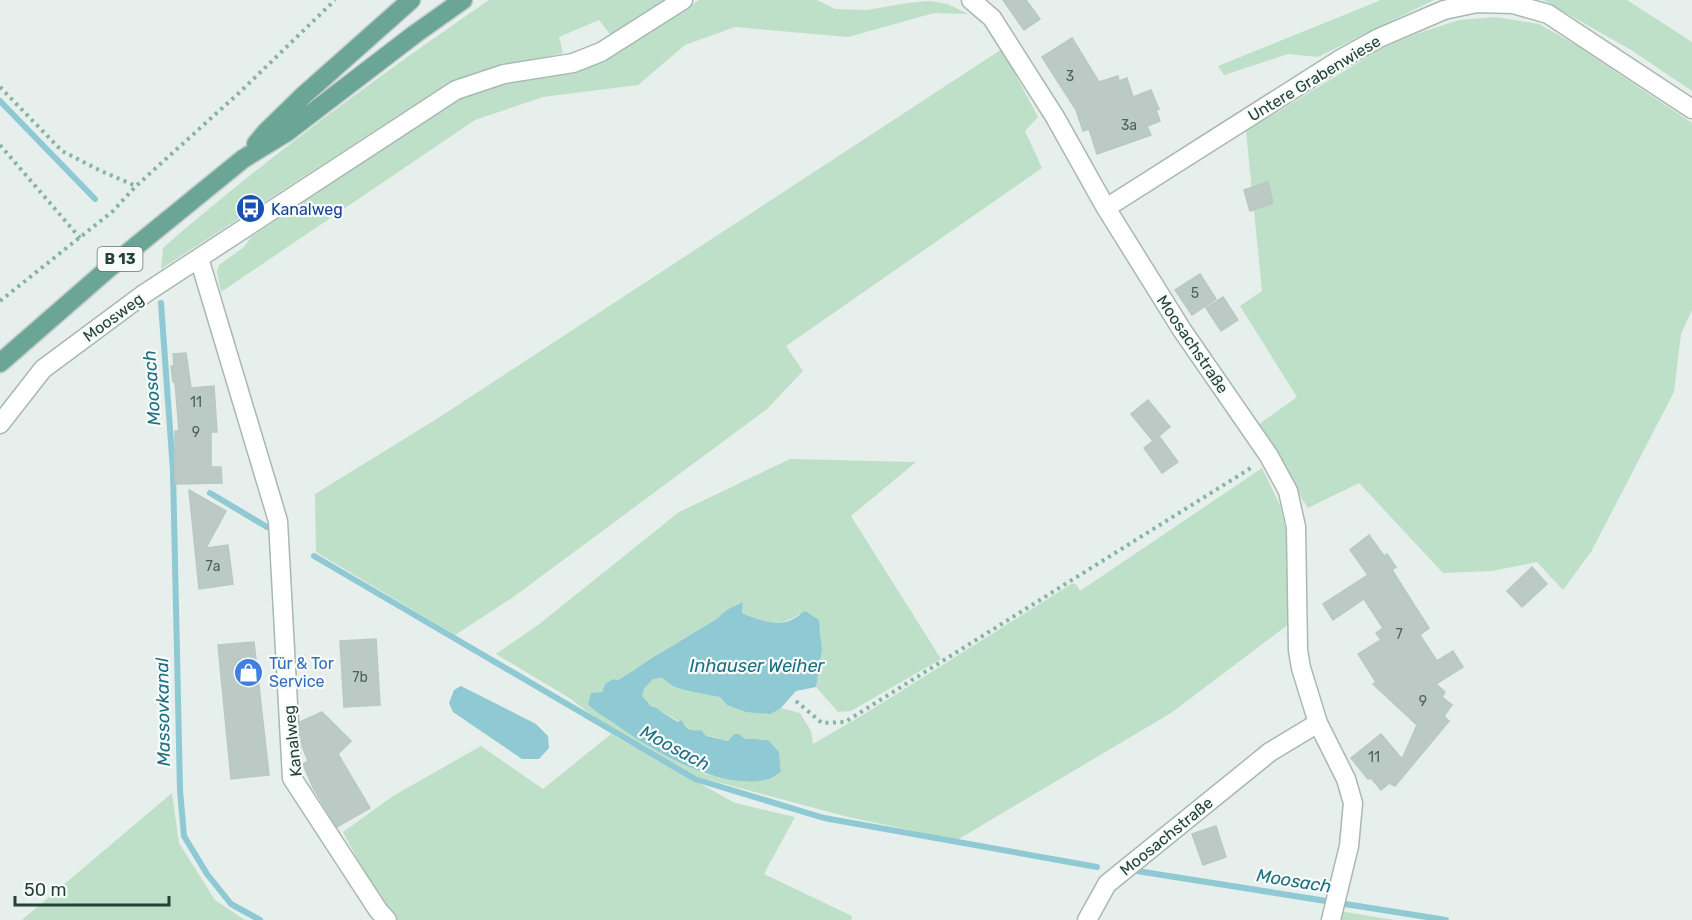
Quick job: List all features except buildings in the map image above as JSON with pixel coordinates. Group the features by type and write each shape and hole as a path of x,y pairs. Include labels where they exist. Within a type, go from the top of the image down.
{"main road":[{"name":"B 13","path":"243,159 266,132 296,103 411,0"},
{"name":"B 13","path":"0,363 109,268 243,159 287,132 463,0"}],"street":[{"name":"Moosweg","path":"0,424 43,369 144,294 456,90 504,74 573,63 601,52 683,0"},
{"name":"Moosachstraße","path":"971,0 992,18 1055,117 1106,208 1182,330 1269,456 1288,491 1296,526 1298,650 1301,668 1318,723 1346,778 1353,803 1349,846 1331,917"},
{"name":"Untere Grabenwiese","path":"1106,208 1349,54 1379,38 1444,10 1477,3 1513,4 1548,14 1692,109"},
{"name":"Kanalweg","path":"199,258 278,521 292,778 378,910 387,920"},
{"name":"Moosachstraße","path":"1087,920 1107,884 1270,752 1318,723"}],"path":[{"path":"0,301 113,211 136,186 240,92 335,0"},
{"path":"0,87 62,151 136,186"},
{"path":"0,145 80,238"},
{"path":"796,701 822,723 845,722 1269,456"}],"green space":[{"path":"489,0 667,0 612,37 599,20 559,37 563,53 488,70 445,85 161,269 163,248 242,182 364,89"},
{"path":"699,0 817,0 835,9 867,10 929,1 948,4 968,14 934,13 848,37 735,27 685,45 638,85 543,97 475,120 221,292 217,272 219,265 244,247 251,237 454,102 484,90 541,77 611,56"},
{"path":"1381,0 1434,0 1318,57 1288,54 1224,75 1218,66"},
{"path":"1543,0 1627,0 1692,42 1692,91 1631,50"},
{"path":"1496,17 1539,24 1576,45 1692,123 1692,310 1681,334 1674,392 1591,552 1563,590 1537,562 1492,571 1443,573 1359,483 1308,508 1255,427 1297,397 1240,306 1262,291 1246,131 1379,50 1416,34 1459,20"},
{"path":"1002,49 1038,117 1025,131 1042,168 786,346 803,371 767,409 512,598 455,635 316,552 315,494 435,420"},
{"path":"790,459 916,462 851,516 941,659 851,711 838,712 816,687 822,650 820,626 799,614 792,619 778,622 757,619 742,613 743,602 728,609 715,620 634,671 618,680 611,679 605,684 594,710 705,774 735,780 769,779 781,772 779,752 751,738 745,739 734,734 728,741 693,731 644,700 642,695 644,689 653,679 663,678 675,687 721,697 727,705 771,714 781,708 800,713 811,731 813,744 1073,583 1080,591 1262,468 1280,505 1287,535 1293,621 1171,713 957,840 848,817 695,776 595,718 571,699 496,654 538,625 679,512"},
{"path":"611,734 735,803 795,817 764,874 852,916 851,920 396,920 382,905 343,832 393,796 481,746 543,789"},
{"path":"172,793 179,843 215,900 245,920 22,920"},
{"path":"1339,911 1394,920 1338,920"}],"water":[{"name":"Inhauser Weiher","path":"743,602 742,613 765,621 777,623 789,621 805,611 819,620 822,650 816,687 796,691 781,708 771,714 746,712 727,705 720,697 675,687 662,678 653,679 644,689 642,696 651,706 678,722 682,720 689,729 701,730 706,736 728,741 734,734 739,734 745,739 768,740 779,752 781,772 769,779 750,781 730,780 709,774 687,766 647,745 588,704 591,693 602,692 605,684 612,679 618,680 715,620 728,609"},
{"path":"461,686 536,724 548,736 549,748 539,759 522,759 453,712 449,703 454,690"}],"waterway":[{"name":"Moosach","path":"0,101 95,199"},
{"name":"Massovkanal","path":"161,303 173,471 180,790 184,836 207,874 231,904 260,920"},
{"name":"Moosach","path":"210,493 267,527"},
{"name":"Moosach","path":"314,556 695,779 824,818 1097,867"},
{"name":"Moosach","path":"1137,871 1446,920"}],"place":[{"name":"Kanalweg","path":"250,209"},
{"name":"Tür & Tor Service","path":"248,672"}]}
